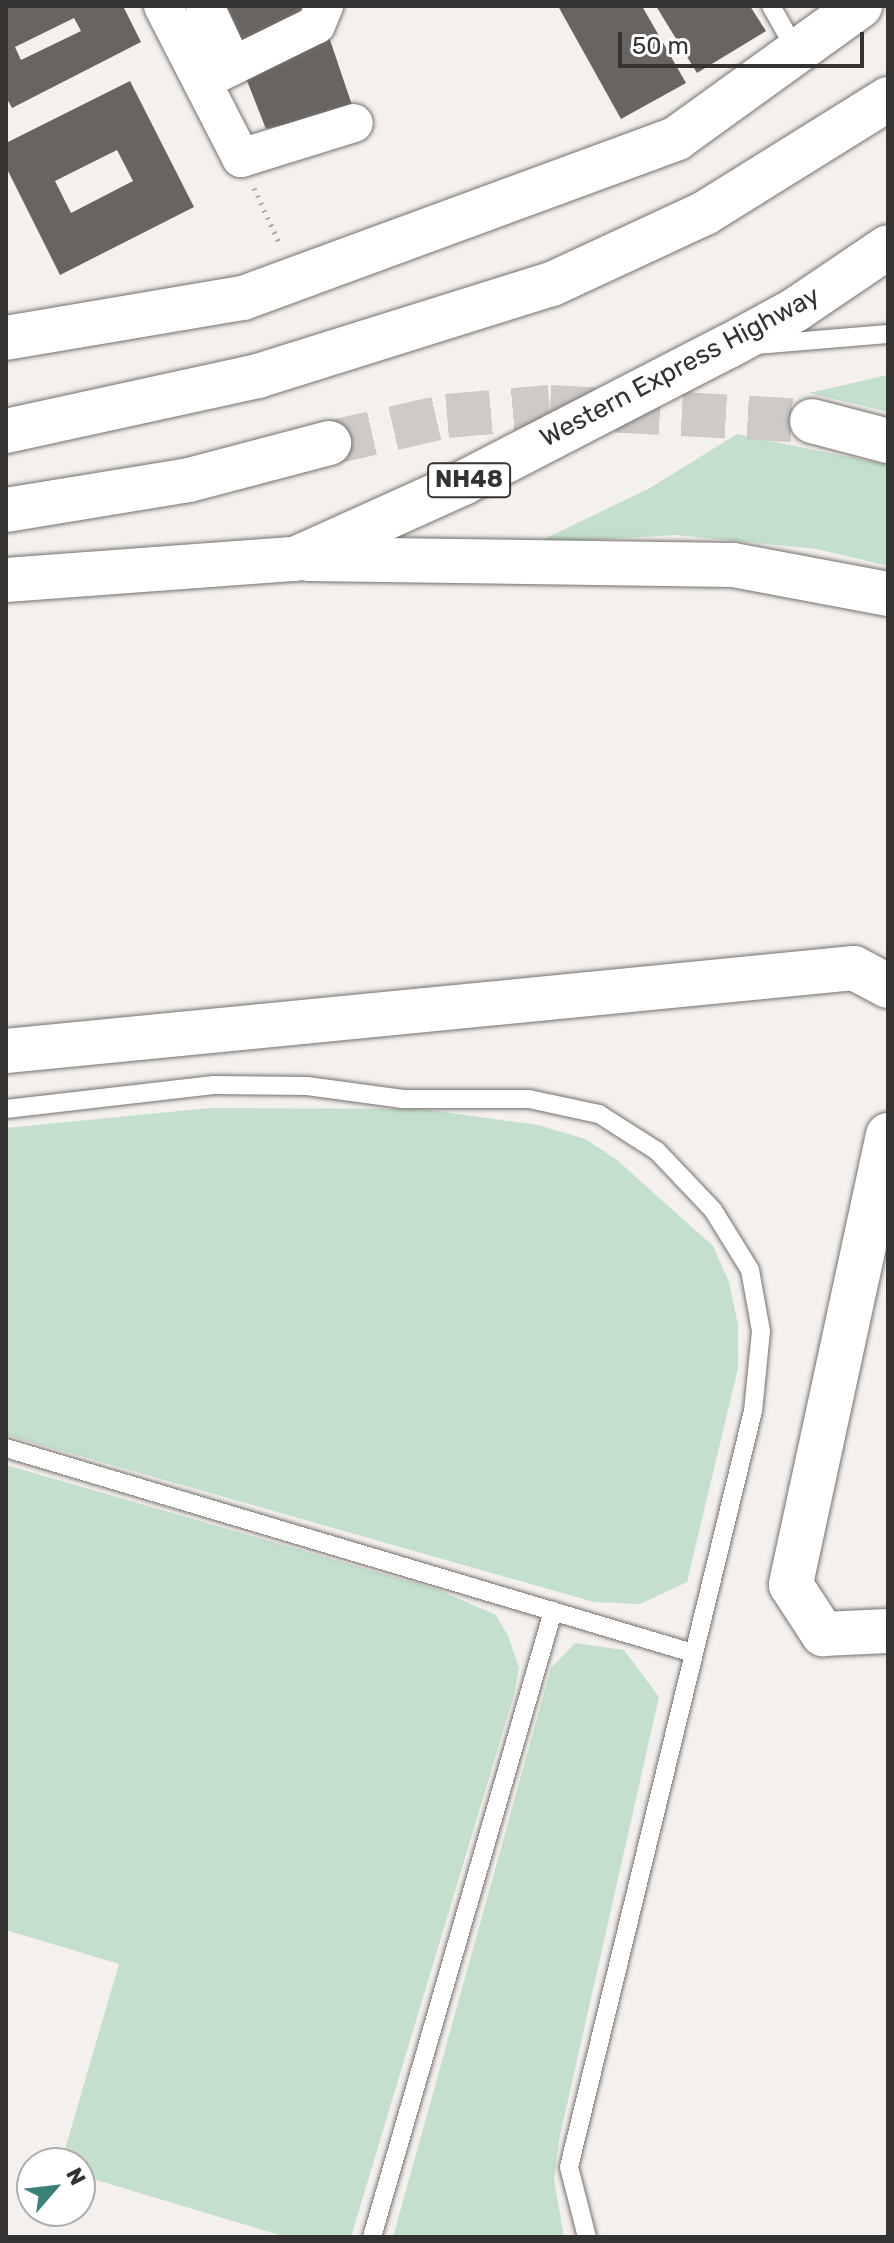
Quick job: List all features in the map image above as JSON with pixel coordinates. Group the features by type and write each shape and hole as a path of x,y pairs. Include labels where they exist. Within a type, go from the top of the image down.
{"main road":[{"path":"6,338 243,298 677,138 799,54 860,6"},
{"path":"6,431 258,376 552,284 705,213 888,99"},
{"name":"Western Express Highway","path":"6,580 295,559 463,483 729,346 795,310 888,247"},
{"path":"812,421 888,441"},
{"path":"6,510 189,480 329,443"},
{"path":"295,559 733,565 888,594"},
{"path":"6,1051 854,968 888,986"},
{"path":"888,1135 791,1585 823,1634 888,1631"}],"street":[{"path":"163,6 218,73"},
{"path":"205,6 218,73 241,158 354,123"},
{"path":"218,73 316,25 324,6"}],"lane":[{"path":"771,6 799,54"},
{"path":"729,346 888,334"},
{"path":"6,1109 214,1085 307,1086 403,1099 529,1099 599,1114 657,1151 713,1210 750,1270 761,1331 753,1411 569,2167 587,2237"},
{"path":"6,1448 693,1653"},
{"path":"372,2237 553,1611"}],"path":[{"path":"241,158 282,249 282,259 269,274 270,288"}],"green space":[{"path":"888,375 888,412 809,393"},
{"path":"737,434 888,465 888,566 817,549 677,535 536,543 650,488"},
{"path":"210,1108 422,1109 538,1125 585,1139 617,1160 713,1246 729,1282 738,1325 738,1368 687,1582 640,1604 594,1602 6,1435 6,1128"},
{"path":"6,1465 439,1590 496,1615 508,1636 519,1668 514,1695 351,2237 286,2237 96,2180 96,2147 66,2147 119,1964 6,1930"},
{"path":"575,1643 624,1650 659,1697 559,2140 554,2180 564,2237 393,2237 551,1668"}],"building":[{"path":"6,6 123,6 141,42 12,108 6,97","holes":["74,18 81,31 21,60 15,47"]},
{"path":"210,6 312,6 229,52"},
{"path":"558,6 642,6 686,83 621,119"},
{"path":"656,6 750,6 766,31 697,73"},
{"path":"328,34 353,108 266,129 242,68"},
{"path":"130,81 194,207 60,275 6,167 6,143","holes":["117,150 133,181 71,213 55,181"]}],"tunnel":[{"path":"329,443 447,416 550,407 812,421"}]}
